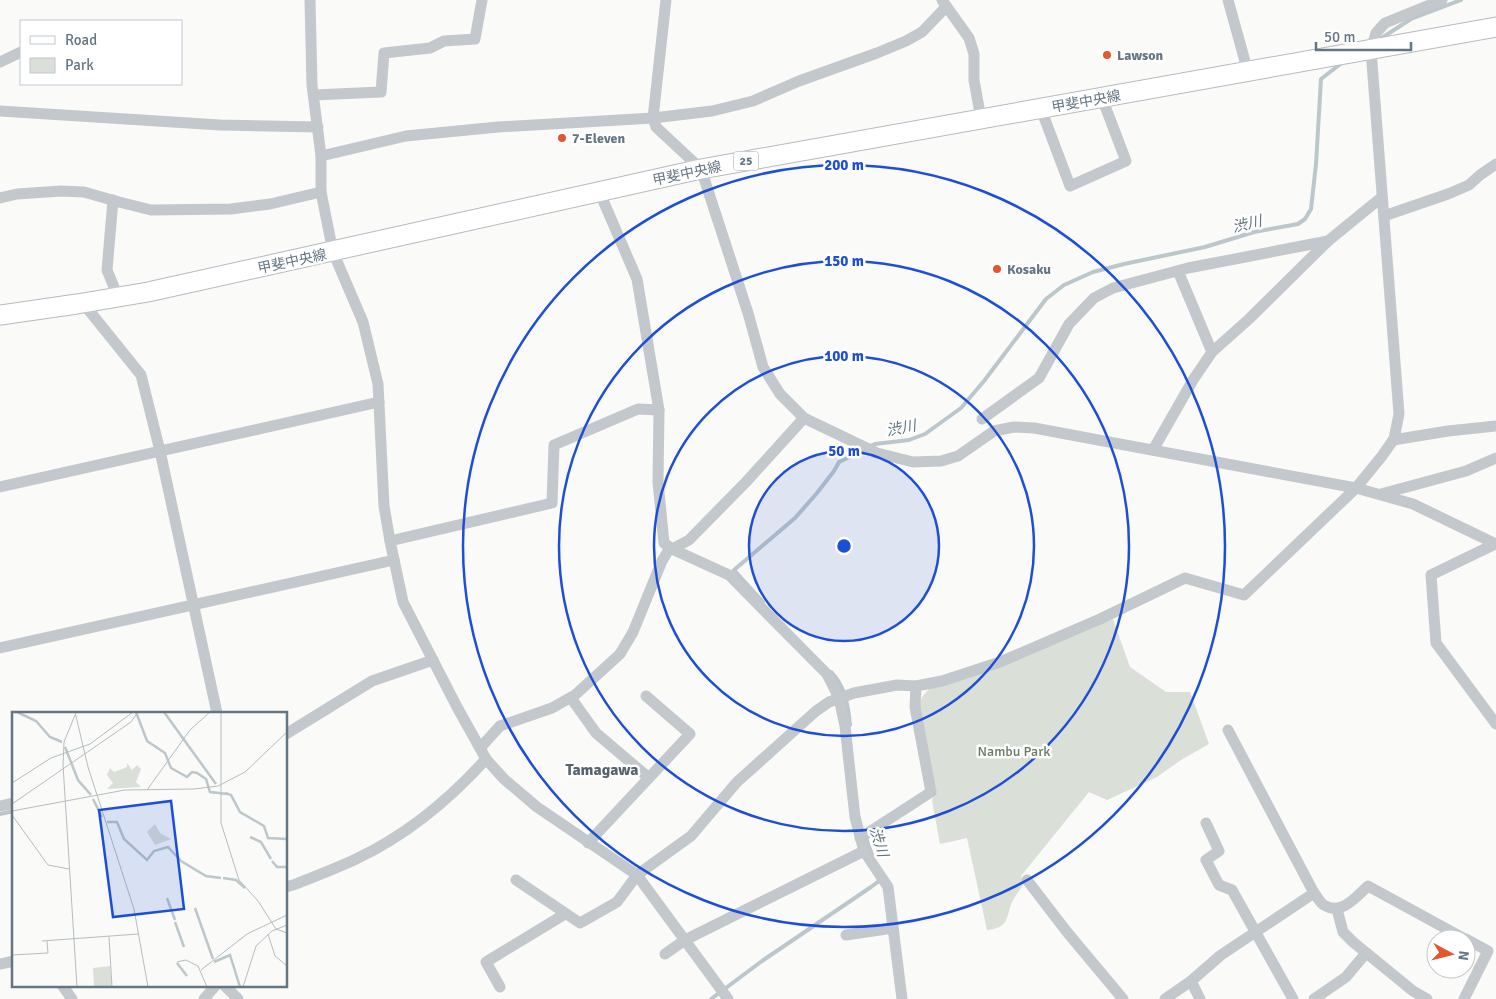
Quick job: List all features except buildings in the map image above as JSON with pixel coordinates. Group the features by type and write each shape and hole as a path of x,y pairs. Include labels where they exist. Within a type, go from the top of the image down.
{"main road":[{"name":"甲斐中央線","path":"0,315 148,292 701,169 1496,27"}],"street":[{"path":"310,0 312,85 321,156 320,192 333,252 364,322 378,384 384,506 403,602 486,759 504,779 537,807 637,875 728,999"},
{"path":"314,95 381,92 384,53 430,48 444,42 475,39 482,0"},
{"path":"666,0 653,118 656,127 701,169 748,313 763,367 780,394 804,418 877,453 914,462 941,461 958,456 994,431 1014,427 1034,428 1356,488 1413,504 1495,544"},
{"path":"1228,0 1248,72"},
{"path":"516,880 580,923 617,902 637,875 691,836 737,782 829,702 897,685 916,686 942,681 1000,662 1100,619 1186,578 1244,595 1356,488 1393,440 1399,414 1371,50 1376,33 1385,22 1442,0"},
{"path":"321,156 406,136 498,127 653,118 712,111 753,101 799,81 906,41 922,32 944,3 969,38 974,54 974,80 981,120"},
{"path":"0,62 20,52"},
{"path":"1042,109 1070,186 1126,161 1102,98"},
{"path":"0,111 220,125 318,126"},
{"path":"1384,216 1469,185 1496,164"},
{"path":"0,198 17,194 61,191 84,192 151,210 231,209 270,204 320,192"},
{"path":"599,192 637,279 660,410 659,491 664,543 672,549 729,575 827,674 839,698 845,726 855,818 860,838 864,851 888,887 902,999"},
{"path":"1152,450 1193,380 1212,352 1249,319 1328,241 1382,197"},
{"path":"113,200 107,270 118,297"},
{"path":"982,420 1039,378 1069,324 1094,298 1113,288 1178,271 1328,241"},
{"path":"1178,271 1212,352"},
{"path":"83,303 141,375 160,451 217,712"},
{"path":"0,487 379,402"},
{"path":"390,541 552,503 554,445 638,409 660,410"},
{"path":"480,748 500,726 552,708 571,698 620,654 633,632 662,561 668,551 689,540 746,482 804,418"},
{"path":"1393,440 1448,431 1496,426"},
{"path":"1379,495 1466,471 1496,458"},
{"path":"1495,544 1431,575 1436,643 1496,724"},
{"path":"0,648 394,560"},
{"path":"288,733 372,681 434,660"},
{"path":"860,838 931,792 916,707 916,686"},
{"path":"588,843 690,734 646,696"},
{"path":"571,698 596,733 649,778"},
{"path":"1228,730 1314,893 1324,905 1337,909 1348,905 1368,886 1448,929"},
{"path":"288,886 357,858 400,834 432,812 464,784 486,759"},
{"path":"1206,823 1219,851 1206,860 1219,885 1232,890 1293,999"},
{"path":"665,954 685,940 864,851"},
{"path":"1027,880 1067,932 1123,999"},
{"path":"1165,999 1191,982 1221,955 1314,893"},
{"path":"1337,909 1343,932 1413,991 1427,999"},
{"path":"500,987 486,962 565,914"},
{"path":"846,935 893,928"},
{"path":"1476,944 1488,951 1476,975"},
{"path":"1314,999 1346,977 1366,953"},
{"path":"1464,999 1474,979"},
{"path":"1191,982 1200,999"},
{"path":"63,986 72,999"},
{"path":"204,999 215,986"},
{"path":"225,986 238,999"}],"green space":[{"name":"Nambu Park","path":"1113,619 1130,667 1166,692 1190,692 1209,744 1157,777 1107,800 1089,792 1021,876 1023,885 1012,902 1006,921 1000,927 987,930 967,838 940,844 932,800 936,790 919,707 922,697 930,688"}],"waterway":[{"name":"渋川","path":"1380,39 1411,19 1461,0"},
{"name":"渋川","path":"870,446 909,440 925,434 961,408 984,381 1046,299 1064,285 1093,272 1205,247 1254,232 1298,224 1305,219 1311,209 1316,164 1321,79 1343,62"},
{"name":"渋川","path":"763,602 734,570 795,518 817,493 839,462 864,450"},
{"name":"渋川","path":"831,672 843,690 850,725"},
{"path":"0,814 12,811"},
{"name":"渋川","path":"866,838 872,855"},
{"name":"渋川","path":"711,999 762,961 871,887 879,881 878,878"}],"place":[{"name":"Lawson","path":"1107,55"},
{"name":"7-Eleven","path":"562,138"},
{"name":"Kosaku","path":"997,269"}],"district":[{"name":"Tamagawa","path":"602,769"}]}
